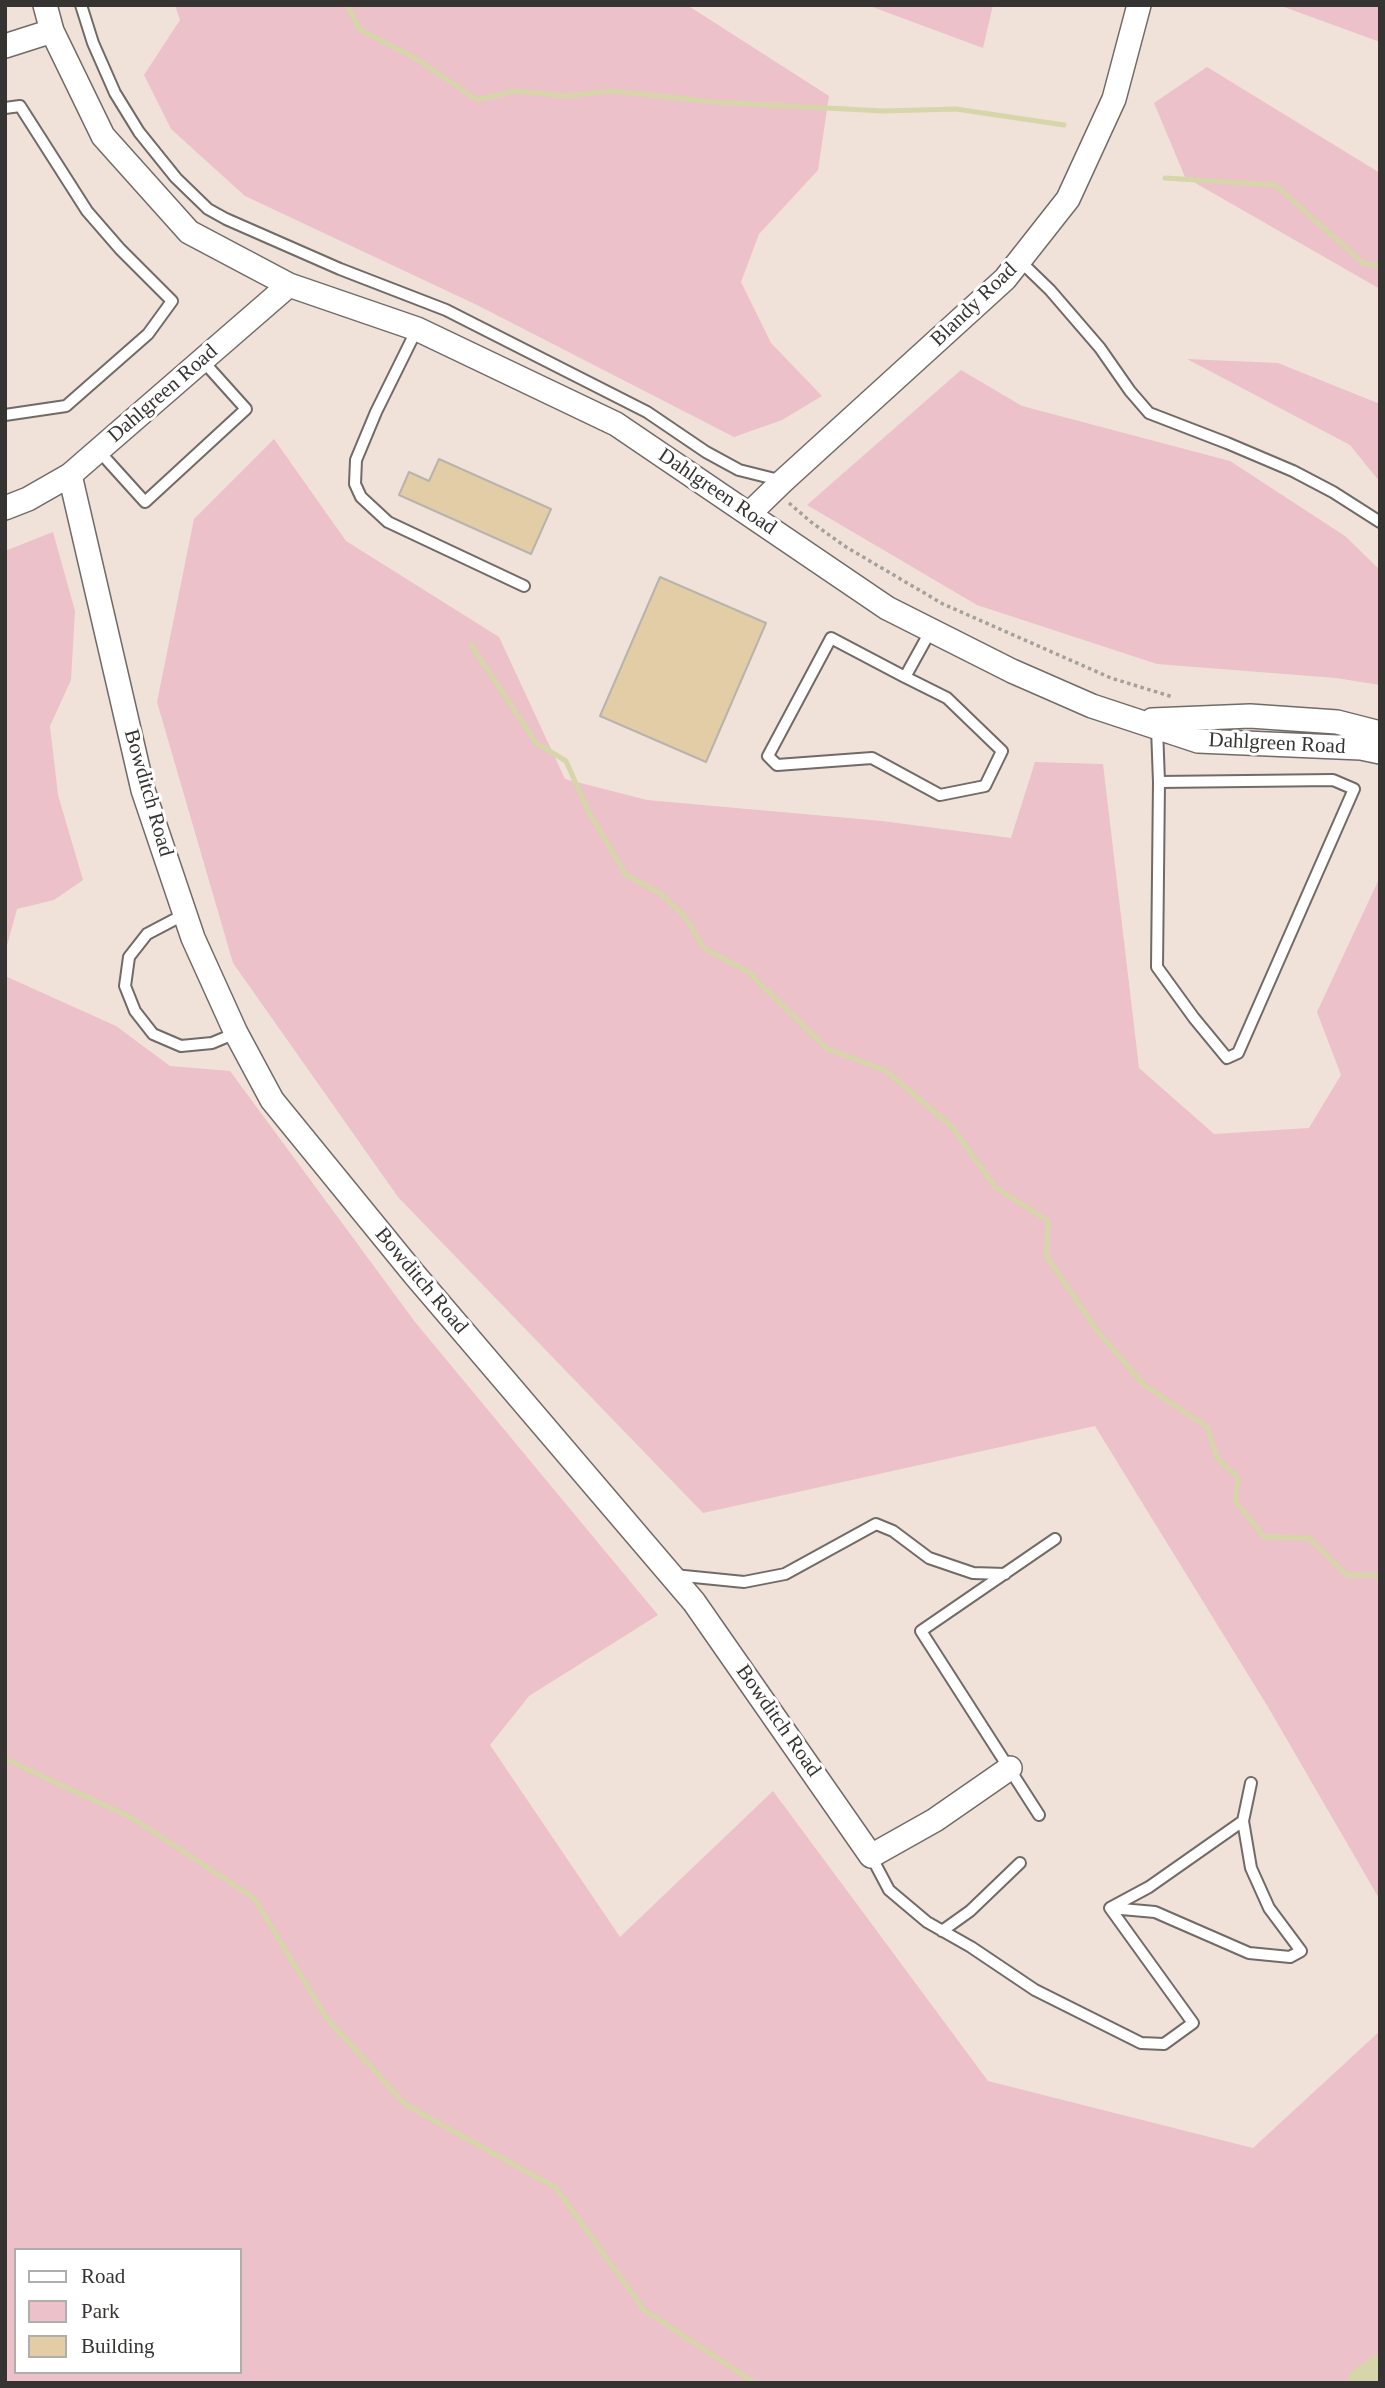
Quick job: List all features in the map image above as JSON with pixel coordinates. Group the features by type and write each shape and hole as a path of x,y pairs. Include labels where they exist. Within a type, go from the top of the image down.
{"street":[{"name":"Dahlgreen Road","path":"45,5 52,31 103,136 189,232 289,285 417,329 616,424 887,608 1012,671 1092,706 1198,741 1361,748 1380,752"},
{"name":"Blandy Road","path":"749,514 1006,279 1068,199 1114,99 1139,5"},
{"path":"5,46 52,31"},
{"name":"Dahlgreen Road","path":"5,508 69,475 289,285"},
{"name":"Bowditch Road","path":"69,475 143,790 192,938 236,1033 272,1100 414,1274 694,1602 872,1856"},
{"name":"Dahlgreen Road","path":"1146,724 1250,716 1337,722 1380,733"},
{"path":"872,1856 935,1820 1010,1768"}],"lane":[{"path":"81,5 93,43 115,93 139,132 176,178 208,209 340,269 446,310 647,412 706,452 739,470 778,485"},
{"path":"5,108 20,106 87,211 120,249 172,301 148,334 65,406 5,415"},
{"path":"1020,261 1100,348 1149,413 1293,471 1333,492 1380,522"},
{"path":"417,329 376,412 356,460 355,484 361,497 388,522 524,586"},
{"path":"98,450 145,502 246,409 202,360"},
{"path":"905,677 931,630"},
{"path":"831,638 905,677 947,698 1002,751 985,786 940,795 872,758 777,765 768,756 831,638"},
{"path":"1146,724 1159,782 1157,967 1227,1058 1238,1053 1354,789 1333,780 1159,782"},
{"path":"185,914 147,934 129,957 125,986 135,1012 153,1034 181,1046 212,1043 236,1033"},
{"path":"671,1575 744,1582 785,1574 876,1524 893,1531 929,1558 973,1573 1006,1574"},
{"path":"1039,1815 921,1631 1055,1539"},
{"path":"1110,1908 1154,1912 1249,1953 1290,1956 1301,1951 1269,1908 1251,1868 1243,1821 1251,1783"},
{"path":"1110,1908 1149,1887 1243,1821"},
{"path":"872,1856 890,1889 927,1922 971,1947 1035,1990 1141,2043 1164,2044 1192,2023 1110,1908"},
{"path":"943,1931 970,1911 1020,1863"}],"path":[{"path":"778,485 811,522 846,547 943,604 1111,678 1144,690 1184,698"}],"shaded area":[{"path":"5,5 1380,5 1380,2383 5,2383"}],"green space":[{"path":"175,5 687,5 829,96 818,170 759,234 741,282 771,343 822,396 782,420 734,437 477,305 245,196 171,129 144,75 180,20"},
{"path":"867,5 993,5 983,48"},
{"path":"1281,5 1380,5 1380,42 1284,7"},
{"path":"1207,67 1380,173 1380,289 1185,177 1154,103"},
{"path":"1187,359 1278,363 1380,404 1380,482 1350,445"},
{"path":"961,370 1022,406 1230,461 1345,536 1380,570 1380,685 1336,678 1157,664 977,605 807,505"},
{"path":"274,439 346,541 499,637 565,779 647,800 882,821 1011,838 1035,762 1103,764 1139,1068 1214,1134 1309,1128 1341,1075 1317,1012 1380,877 1380,1900 1268,1707 1095,1426 703,1513 398,1197 233,963 157,702 194,519"},
{"path":"53,532 75,611 71,680 50,726 58,795 83,880 54,900 17,909 5,953 5,551"},
{"path":"5,976 116,1026 170,1066 230,1071 415,1322 658,1615 529,1696 490,1745 620,1937 773,1791 988,2081 1253,2148 1380,2031 1380,2383 5,2383"}],"building":[{"path":"439,459 551,509 531,554 399,495 409,472 429,481"},
{"path":"660,577 766,623 706,762 600,716"}],"waterway":[{"path":"347,5 360,30 415,58 477,100 516,91 566,96 613,91 714,102 883,111 956,109 1064,125"},
{"path":"1165,178 1275,185 1363,263 1380,266"},
{"path":"471,645 536,743 566,761 588,811 626,875 660,893 685,917 704,948 748,972 827,1049 885,1070 952,1127 995,1187 1048,1221 1046,1256 1098,1332 1144,1385 1207,1427 1217,1458 1238,1478 1235,1501 1264,1537 1309,1538 1347,1575 1380,1575"},
{"path":"5,1759 132,1818 254,1898 327,2019 406,2105 556,2188 644,2310 755,2383"},
{"path":"1364,2383 1380,2371"}]}
